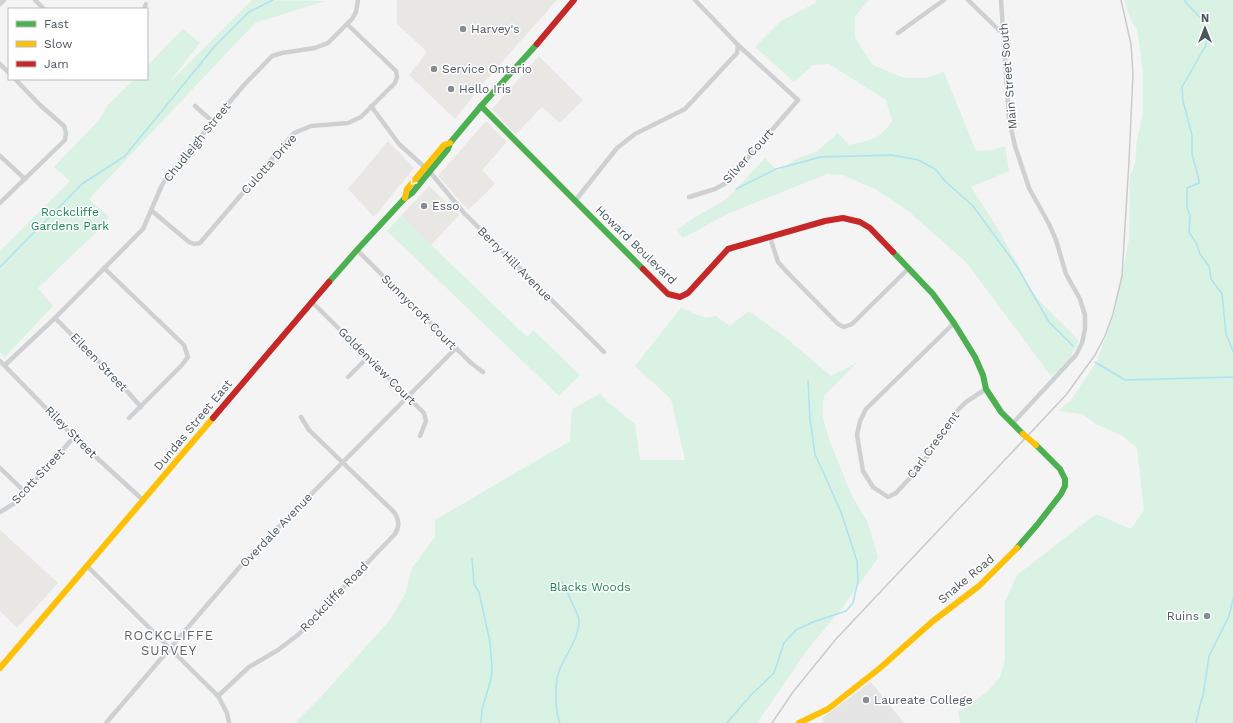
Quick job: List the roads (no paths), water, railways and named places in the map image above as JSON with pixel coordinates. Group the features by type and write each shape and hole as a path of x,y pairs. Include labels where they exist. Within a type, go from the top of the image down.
{"street":[{"path":"0,4 4,0"},
{"path":"35,0 43,8"},
{"name":"Chudleigh Street","path":"5,365 55,318 142,229 152,211 162,185 170,173 244,85 272,56 315,48 328,43 352,19 356,12 358,0"},
{"name":"Dundas Street East","path":"0,668 144,501 251,373 313,303 357,250 405,198 407,190 427,170 444,145 450,143 481,106 535,47 574,0"},
{"path":"574,201 612,154 635,134 685,109 737,52 738,45 695,0"},
{"path":"898,33 944,0"},
{"path":"968,0 1004,35"},
{"path":"1001,2 1008,0"},
{"name":"Main Street South","path":"1001,2 1009,119 1015,146 1029,188 1049,224 1056,240 1066,274 1080,299 1085,315 1085,329 1082,343 1076,355 1013,424"},
{"name":"Culotta Drive","path":"152,211 189,242 194,244 200,243 294,133 311,126 348,123 361,117 395,83 397,77 396,71 347,24"},
{"name":"Silver Court","path":"689,198 715,189 726,183 798,100 738,45"},
{"path":"0,64 8,72"},
{"path":"0,203 65,140 66,133 64,126 40,105 16,80"},
{"path":"195,106 213,122"},
{"name":"Berry Hill Avenue","path":"372,106 399,144 427,170 464,213 604,352"},
{"name":"Howard Boulevard","path":"481,106 668,294 680,297 688,293 728,249 826,221 844,218 860,222 870,228 933,294 954,323 975,357 983,375 986,389"},
{"path":"0,156 25,179"},
{"path":"770,237 778,262 838,324 844,326 852,324 908,269"},
{"name":"Sunnycroft Court","path":"357,250 471,363 483,372"},
{"path":"104,268 184,345 188,357 129,418"},
{"name":"Goldenview Court","path":"313,303 422,411 426,417 420,436"},
{"name":"Eileen Street","path":"55,318 120,382 141,407"},
{"name":"Carl Crescent","path":"954,323 866,409 860,421 857,435 862,471 873,487 888,497 896,493 921,466 955,413 966,402 986,389"},
{"name":"Overdale Avenue","path":"106,723 244,562 456,348"},
{"path":"348,377 368,357"},
{"name":"Riley Street","path":"0,361 74,437 144,501"},
{"name":"Snake Road","path":"799,723 828,709 880,668 933,621 979,586 1010,556 1061,494 1065,486 1065,479 1060,469 1001,412 986,389"},
{"path":"301,417 310,430 343,461"},
{"name":"Scott Street","path":"0,512 15,503 74,437"},
{"name":"Rockcliffe Road","path":"218,696 249,667 278,650 299,634 395,534 399,528 398,518 394,512 343,461"},
{"path":"0,468 25,492"},
{"path":"87,566 218,696 227,714 229,723"}],"waterway":[{"path":"0,267 82,184 125,156 215,46 249,12 273,0"},
{"path":"1184,0 1203,21 1206,34 1206,45 1182,87 1183,101 1192,135 1192,154 1199,180 1199,183 1187,188 1187,207 1190,216 1189,232 1196,243 1200,254 1209,266 1211,279 1222,294 1226,334 1233,351"},
{"path":"736,189 776,169 821,157 892,155 918,160 935,169 945,181 973,206 1016,265 1049,322 1073,346"},
{"path":"1095,362 1125,380 1233,377"},
{"path":"727,723 750,696 774,673 784,643 796,630 813,622 846,611 853,603 858,581 857,561 841,512 815,454 810,419 808,381"},
{"path":"472,559 474,584 479,592 490,642 492,668 491,679 482,709 481,723"},
{"path":"560,723 556,706 557,679 561,667 577,635 579,620 562,581"},
{"path":"1196,723 1203,696 1209,656 1229,616 1233,599"}],"railway":[{"path":"772,723 793,692 836,639 1066,395 1095,355 1105,336 1113,314 1122,276 1129,161 1133,74 1131,44 1121,0"}],"place":[{"name":"Harvey's","path":"463,29"},
{"name":"Service Ontario","path":"434,69"},
{"name":"Hello Iris","path":"451,89"},
{"name":"Esso","path":"424,206"},
{"name":"Ruins","path":"1207,616"},
{"name":"Laureate College","path":"866,700"}],"district":[{"name":"ROCKCLIFFE SURVEY","path":"169,642"}],"park label":[{"name":"Rockcliffe Gardens Park","path":"70,219"},
{"name":"Blacks Woods","path":"590,587"}]}
